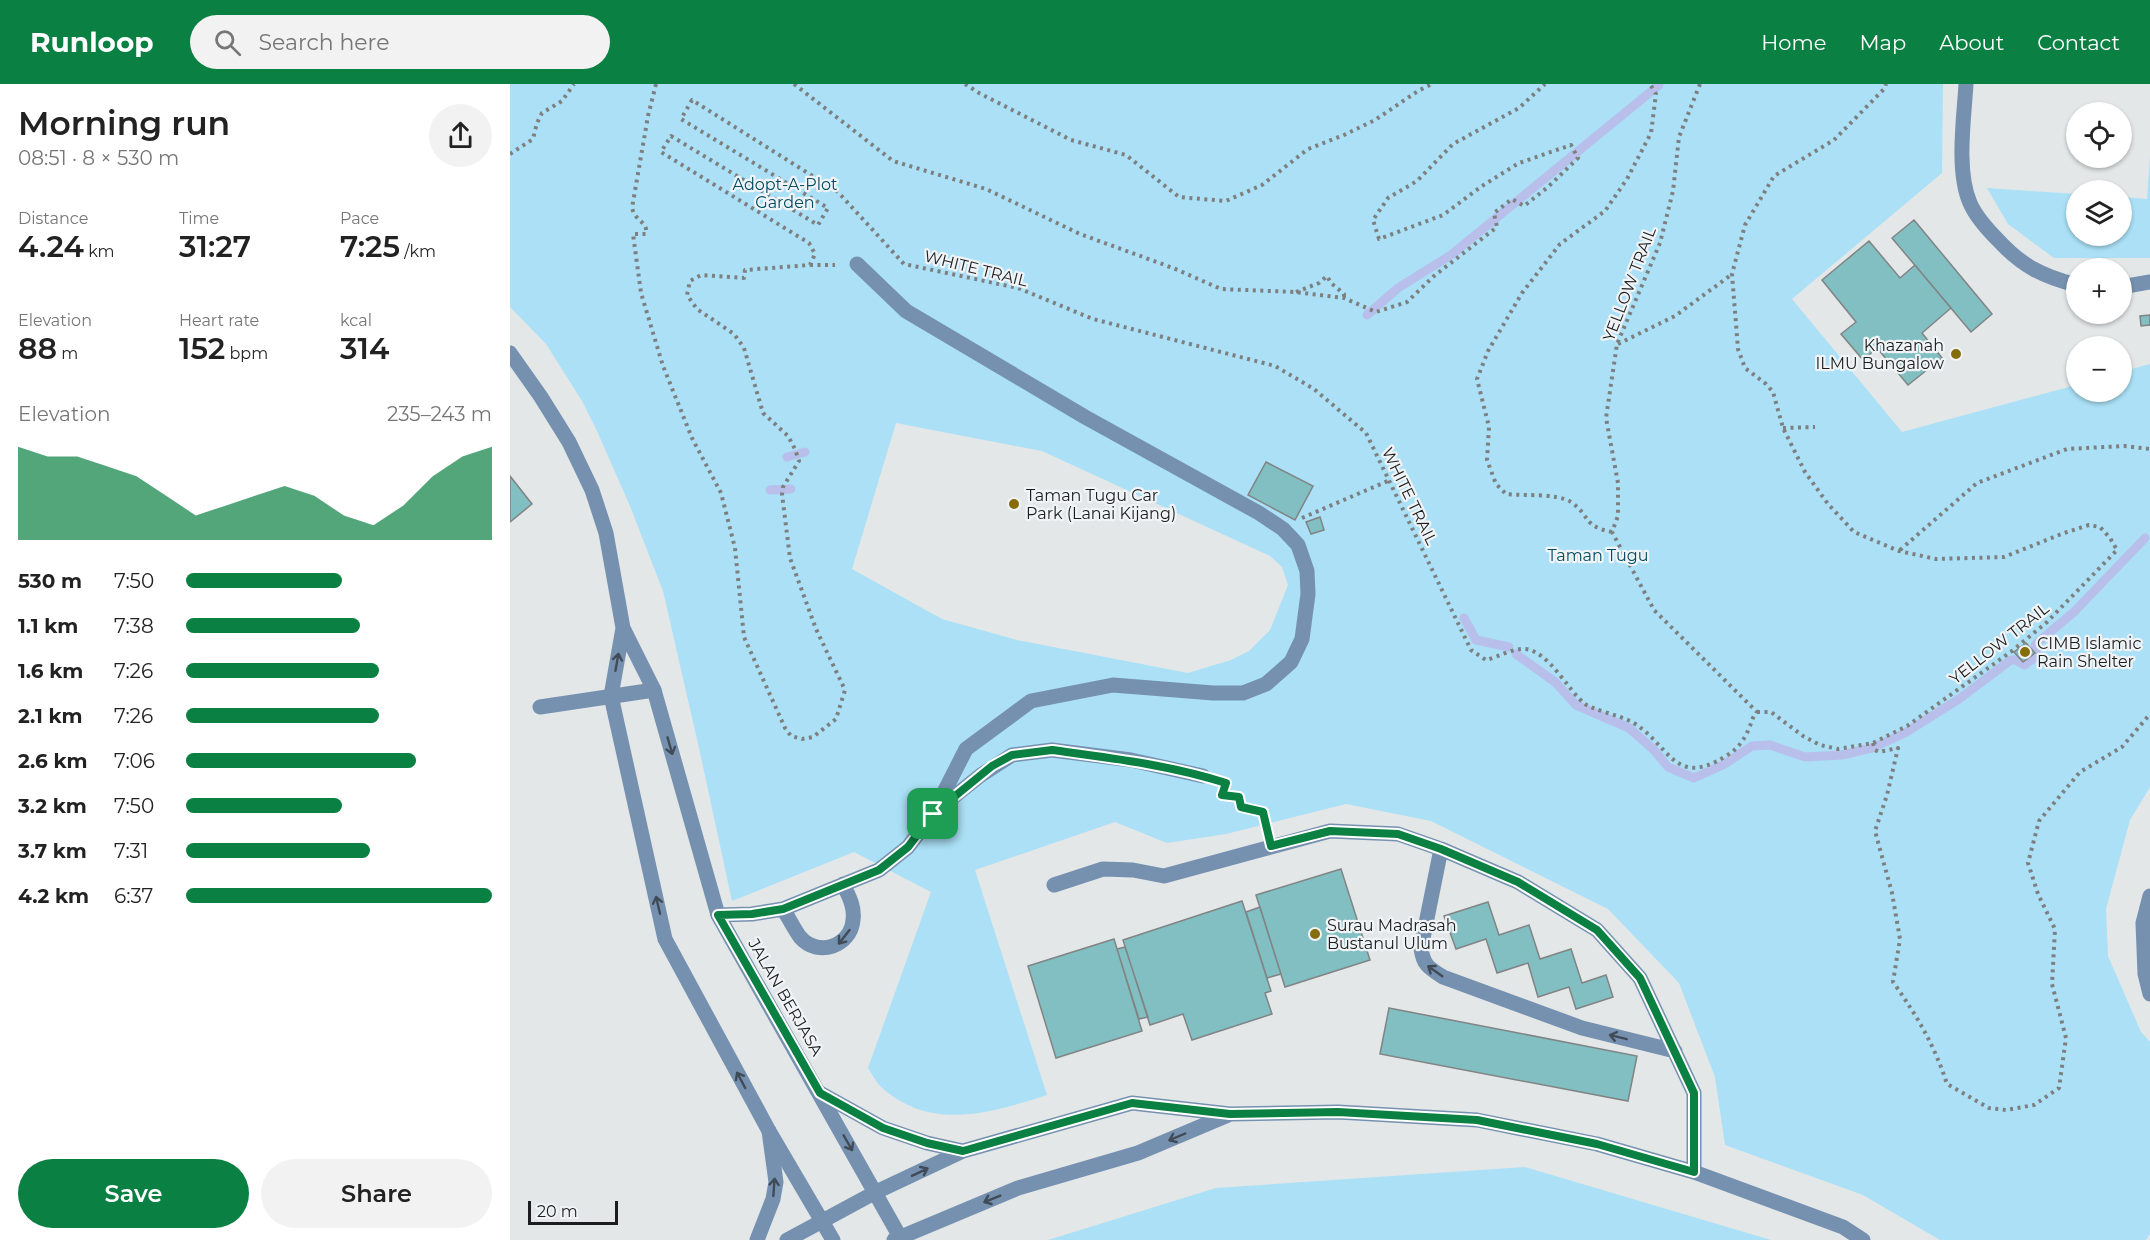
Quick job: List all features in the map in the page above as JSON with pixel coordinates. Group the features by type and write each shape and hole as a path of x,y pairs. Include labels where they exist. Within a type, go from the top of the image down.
{"street":[{"path":"1966,84 1962,144 1965,181 1970,203 1986,228 2018,261 2040,274 2066,282"},
{"path":"718,915 752,914 783,909 879,870 908,847 933,814 966,748 1031,701 1113,685 1213,693 1244,693 1266,684 1291,662 1302,639 1306,612 1307,571 1298,545 1283,529 1259,513 1085,417 906,311 857,264"},
{"path":"2132,285 2150,282"},
{"name":"JALAN BERJASA","path":"510,353 535,387 569,442 592,490 606,533 623,628 654,690 718,915 876,1192 897,1238"},
{"name":"JALAN BERJASA","path":"623,628 611,696 665,939 769,1131 833,1240"},
{"path":"540,707 654,690"},
{"path":"933,814 981,775 1012,755 1052,750 1131,760 1203,776"},
{"path":"1054,885 1103,869 1133,870 1164,876 1330,831 1398,834 1441,849 1518,882 1597,930 1640,978 1694,1093 1694,1172"},
{"path":"1441,849 1421,948 1422,960 1432,970 1443,977 1582,1028 1675,1051"},
{"path":"783,909 801,939 814,947 826,948 840,945 850,932 854,920 851,900 843,884"},
{"path":"2150,896 2143,923 2145,974 2150,994"},
{"path":"820,1093 883,1128 927,1143 963,1151"},
{"path":"787,1240 876,1192 963,1151 1132,1103 1230,1114 1338,1112 1477,1120 1597,1144 1694,1172 1844,1227 1863,1240"},
{"path":"897,1238 1018,1188 1137,1153 1230,1114"},
{"path":"757,1240 773,1199 776,1182 769,1131"}],"path":[{"path":"510,154 533,139 542,113 562,100 574,84"},
{"name":"WHITE TRAIL","path":"656,84 632,208 634,216 646,225 647,231 646,234 633,234 641,293 667,376 692,438 721,493 735,548 744,637 785,728 791,736 802,739 813,737 836,719 845,690 816,629 790,558 782,494 783,486 799,461 788,436 763,413 744,348 734,334 697,309 687,295 690,281 701,275 744,278 746,270 810,265 815,254 809,243 661,152 671,136 818,225 828,208 681,119 692,100 838,192 904,264 1018,288 1093,320 1275,366 1314,389 1366,433 1471,651 1486,660 1515,650 1526,649 1537,652 1585,704 1633,723 1681,766 1700,768 1727,756 1740,745 1757,712"},
{"path":"794,84 893,161 986,189 1080,234 1173,268 1221,289 1295,292 1344,298 1376,312 1407,302 1434,276 1497,227 1494,213 1512,199 1524,206 1578,158 1571,145 1519,163 1482,186 1443,215 1379,239 1373,220 1388,198 1417,181 1453,144 1519,108 1545,84"},
{"path":"965,84 1071,141 1126,155 1179,197 1226,201 1262,185 1308,149 1375,120 1432,84"},
{"path":"1612,532 1595,528 1571,502 1554,496 1506,494 1496,484 1487,460 1489,427 1477,379 1488,351 1521,293 1560,244 1605,211 1627,179 1651,133 1656,94 1650,84"},
{"name":"YELLOW TRAIL","path":"1700,84 1679,137 1673,191 1660,243 1617,344 1606,418 1618,483 1618,516 1612,532 1654,610 1757,712 1771,712 1803,736 1820,745 1838,748 1873,743 1907,726 2012,651 2048,622 2117,550 2100,527 2089,525 2004,557 1936,559 1899,551 1854,532 1828,504 1805,472 1783,428 1773,392 1745,368 1738,349 1732,274 1745,225 1774,176 1834,140 1886,88 1886,84"},
{"path":"1617,344 1675,316 1732,274"},
{"path":"1295,292 1319,283 1327,276 1331,283 1344,294 1344,298"},
{"path":"1783,428 1815,427"},
{"path":"1899,551 1977,483 2067,448 2124,446 2150,449"},
{"path":"1283,529 1311,513 1390,480"},
{"path":"1873,743 1875,750 1879,752 1898,748 1887,795 1875,831 1892,893 1900,939 1893,982 1921,1022 1947,1084 1989,1108 2006,1110 2034,1105 2059,1088 2066,1038 2052,984 2055,929 2038,894 2028,863 2039,820 2080,772 2122,747 2150,714"},
{"path":"1203,776 1226,783 1222,795 1239,797 1241,807 1263,812 1271,846"}],"green space":[{"name":"Taman Tugu","path":"510,84 1943,84 1942,173 1792,299 1902,432 2066,388 2066,402 2132,402 2132,369 2150,364 2150,787 2130,820 2106,909 2108,956 2141,1032 2150,1042 2150,1234 2146,1240 1940,1240 1863,1195 1725,1145 1715,1077 1679,983 1608,909 1431,821 1346,804 1226,834 1167,843 1115,822 975,870 1047,1095 1004,1108 962,1115 920,1110 900,1101 881,1087 868,1068 931,892 854,852 732,901 663,591 630,506 597,431 582,401 546,344 510,307","holes":["896,423 1042,451 1270,556 1282,567 1288,585 1270,630 1249,651 1231,660 1188,673 1017,640 942,619 852,569"]},
{"path":"2150,157 2150,258 2054,258 2008,224 1987,188 2066,193 2066,246 2132,246 2132,198 2147,199"},
{"path":"1525,1167 1771,1240 1048,1240 1216,1188"}],"building":[{"path":"1914,220 1992,314 1971,332 1892,238"},
{"name":"Khazanah ILMU Bungalow","path":"1869,241 1900,278 1915,265 1951,308 1922,333 1942,358 1908,385 1877,348 1863,360 1841,334 1856,322 1822,280"},
{"path":"2150,315 2150,325 2141,326 2140,316"},
{"path":"1266,462 1313,486 1295,520 1248,495"},
{"path":"510,476 532,504 510,522"},
{"path":"1320,517 1324,530 1311,534 1306,522"},
{"name":"CIMB Islamic Rain Shelter","path":"2026,643 2035,653 2023,662 2014,652"},
{"name":"Surau Madrasah Bustanul Ulum","path":"1341,869 1370,960 1285,987 1256,895"},
{"path":"1242,901 1271,991 1265,993 1272,1014 1192,1040 1183,1014 1150,1025 1123,940"},
{"path":"1488,902 1499,935 1529,925 1540,959 1571,949 1582,983 1606,975 1613,997 1576,1009 1569,987 1538,997 1528,963 1497,973 1486,939 1456,949 1444,916"},
{"path":"1260,907 1281,974 1267,978 1246,912"},
{"path":"1114,939 1142,1031 1056,1058 1028,966"},
{"path":"1125,947 1148,1017 1139,1019 1117,949"},
{"path":"1389,1008 1637,1056 1628,1101 1380,1054"}],"waterway":[{"path":"1367,315 1398,288 1451,255 1659,85"},
{"path":"787,457 805,452"},
{"path":"770,490 791,489"},
{"path":"1516,654 1555,682 1576,705 1629,728 1654,750 1668,767 1694,778 1723,765 1752,746 1770,745 1805,757 1842,755 1872,748 1905,733 1959,699 2011,660 2024,665 2037,656 2035,645 2074,612 2145,538"},
{"path":"1464,618 1476,640 1509,647"}],"place":[{"name":"Khazanah ILMU Bungalow","path":"1956,354"},
{"name":"Taman Tugu Car Park (Lanai Kijang)","path":"1014,504"},
{"name":"CIMB Islamic Rain Shelter","path":"2025,652"},
{"name":"Surau Madrasah Bustanul Ulum","path":"1315,934"}],"route":[{"path":"1052,750 1131,760 1226,783 1222,795 1239,797 1241,807 1263,812 1271,846 1330,831 1398,834 1441,849 1518,882 1597,930 1640,978 1694,1093 1694,1172 1597,1144 1477,1120 1338,1112 1230,1114 1132,1103 963,1151 927,1143 883,1128 820,1093 718,915 752,914 783,909 879,870 908,847 933,814 992,766 1012,755 1052,750"}],"park label":[{"name":"Adopt-A-Plot Garden","path":"785,193"}]}
